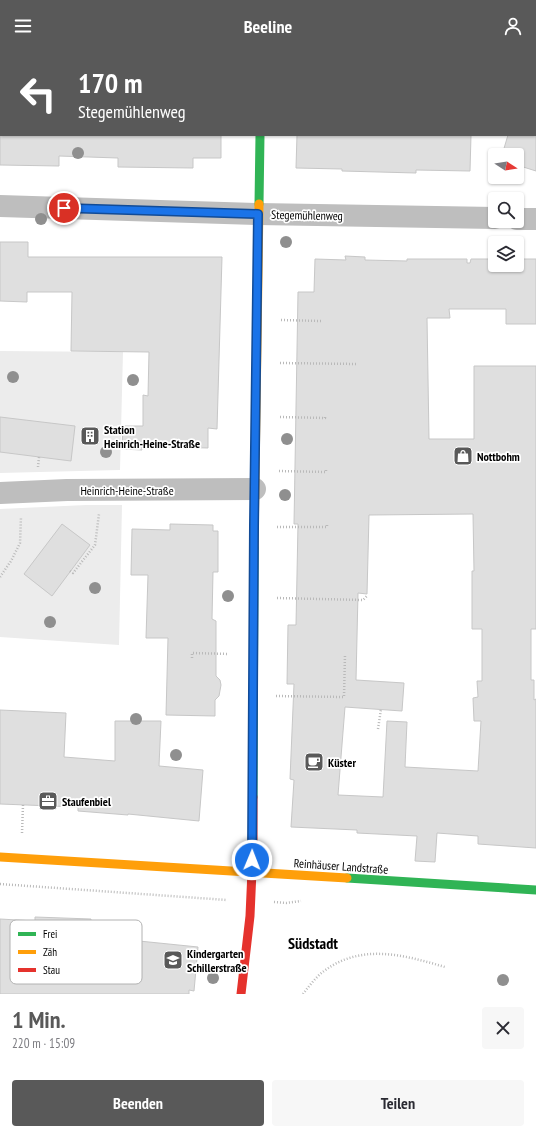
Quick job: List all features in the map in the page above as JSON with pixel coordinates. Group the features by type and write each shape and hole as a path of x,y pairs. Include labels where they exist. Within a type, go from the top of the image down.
{"street":[{"path":"241,994 250,916 252,873 254,526 260,136"},
{"name":"Stegemühlenweg","path":"0,206 258,214 488,218"},
{"path":"524,219 536,219"},
{"name":"Heinrich-Heine-Straße","path":"0,493 101,490 255,480"},
{"name":"Reinhäuser Landstraße","path":"0,857 536,890"}],"path":[{"path":"257,320 320,321"},
{"path":"256,362 326,362 357,364"},
{"path":"256,417 325,418 325,415"},
{"path":"255,480 326,472 326,469"},
{"path":"70,571 74,573 95,545 101,490"},
{"path":"0,577 11,561 20,543 21,492"},
{"path":"254,526 327,527 326,524"},
{"path":"254,598 363,600 367,596"},
{"path":"192,658 192,653 254,654"},
{"path":"254,696 344,697 345,655"},
{"path":"378,730 381,710"},
{"path":"22,833 23,805"},
{"path":"303,994 323,972 348,958 360,955 392,954 411,957 446,967"}],"shaded area":[{"path":"0,351 123,352 120,470 0,473"},
{"path":"122,505 119,645 0,637 0,509"}],"building":[{"path":"0,136 221,136 221,158 193,158 193,168 118,167 118,158 59,156 59,166 0,165"},
{"path":"297,136 471,136 470,171 416,170 416,173 296,168"},
{"path":"508,136 536,136 536,171 524,167 524,148 504,148"},
{"path":"0,242 28,242 28,257 222,257 217,429 208,428 208,448 142,446 142,450 122,449 123,426 143,426 143,395 148,396 149,352 71,351 72,292 27,292 27,302 0,301"},
{"path":"345,256 365,257 365,260 407,261 407,259 467,259 467,263 470,263 471,259 488,259 488,272 524,272 524,259 536,259 536,324 506,324 506,309 449,309 450,318 427,318 429,439 474,439 474,366 536,366 536,629 531,629 531,680 534,680 534,700 536,699 536,848 478,844 478,836 437,833 435,862 415,861 417,836 357,833 357,830 291,827 294,780 290,779 294,684 287,684 288,625 296,625 298,524 294,524 298,292 314,292 315,259 346,260","holes":["473,514 474,571 472,571 472,629 482,629 482,681 477,681 478,697 473,698 474,721 481,721 478,771 405,767 407,722 387,721 383,797 338,795 345,707 402,711 404,683 356,680 358,593 367,594 369,515"]},
{"path":"0,417 75,426 71,461 0,452"},
{"path":"62,524 90,545 52,596 24,574"},
{"path":"170,524 213,525 213,531 218,531 218,572 213,572 212,619 216,621 216,676 220,680 221,685 219,696 215,700 215,716 166,715 168,638 146,638 148,575 131,575 132,529 170,530"},
{"path":"0,710 66,713 64,757 115,761 115,721 161,721 159,766 203,770 199,821 78,811 78,807 0,804"},
{"path":"35,917 91,919 91,920 35,920"},
{"path":"0,919 18,920 10,920 10,984 142,984 142,941 198,947 194,991 189,990 189,994 0,994"}],"traffic: fast":[{"path":"259,204 260,136"},
{"path":"253,797 254,548"},
{"path":"347,878 536,890"}],"traffic: slow":[{"path":"254,548 259,204"},
{"path":"0,857 347,878"}],"traffic: jam":[{"path":"241,994 250,916 253,848 253,797"}],"place":[{"name":"Station Heinrich-Heine-Straße","path":"90,436"},
{"name":"Nottbohm","path":"463,456"},
{"name":"Küster","path":"314,762"},
{"name":"Staufenbiel","path":"48,801"},
{"name":"Kindergarten Schillerstraße","path":"173,960"}],"district":[{"name":"Südstadt","path":"313,943"}],"route":[{"path":"64,208 258,214 252,860"}]}
